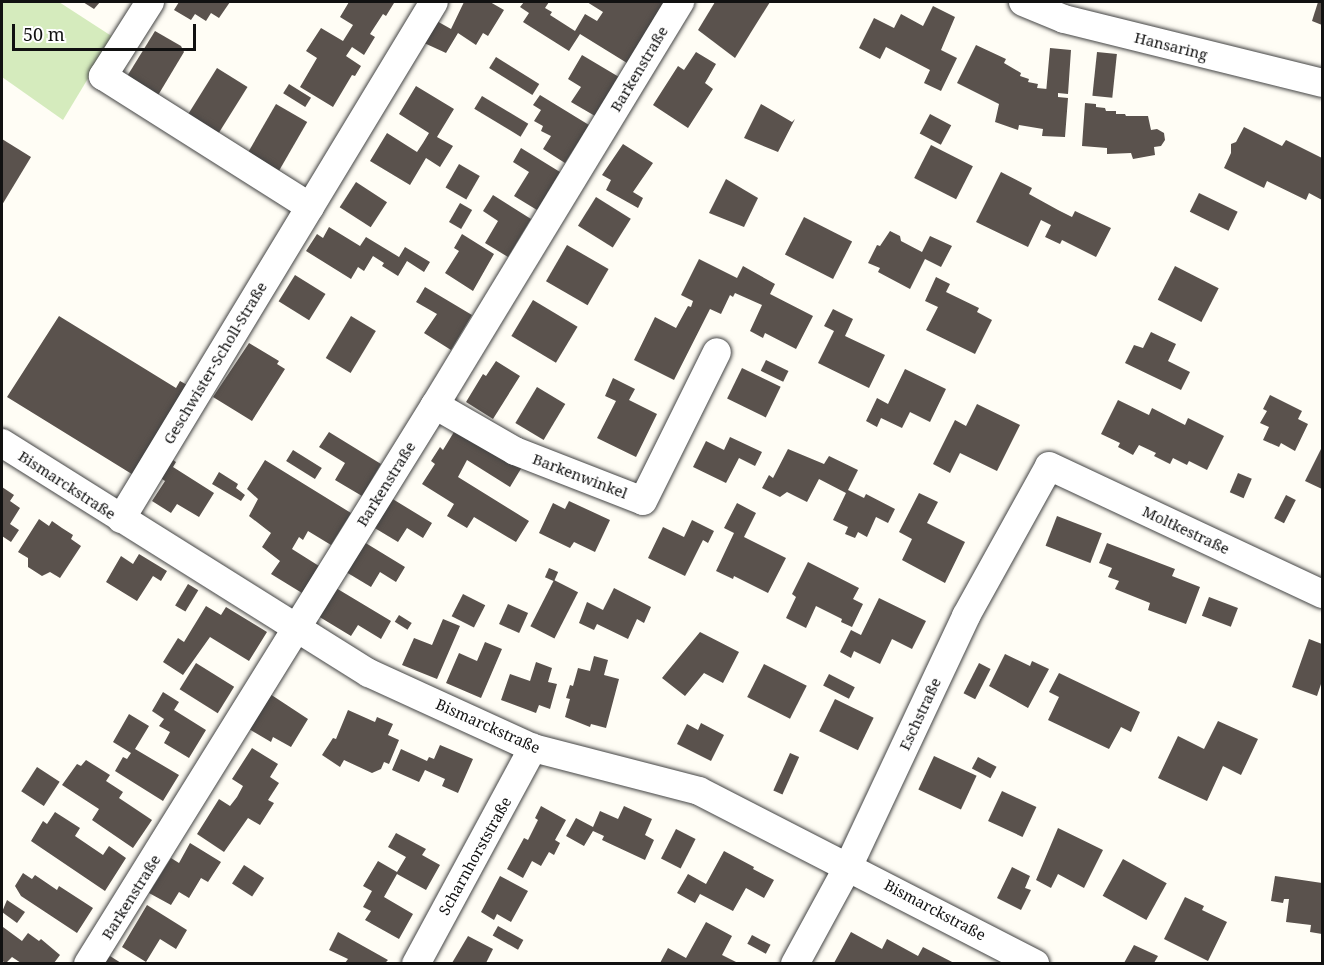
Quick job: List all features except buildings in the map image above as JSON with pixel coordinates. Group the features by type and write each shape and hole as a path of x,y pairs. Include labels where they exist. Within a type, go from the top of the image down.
{"street":[{"path":"150,2 103,76 310,207"},
{"name":"Geschwister-Scholl-Straße","path":"121,519 434,2"},
{"name":"Barkenstraße","path":"88,963 435,405 680,2"},
{"name":"Hansaring","path":"1023,2 1064,19 1323,83"},
{"name":"Barkenwinkel","path":"435,405 515,451 643,501 717,352"},
{"name":"Bismarckstraße","path":"2,443 369,673 532,748 699,791 1035,963"},
{"name":"Moltkestraße","path":"1049,466 1323,594"},
{"name":"Eschstraße","path":"795,963 849,866 966,616 1049,466"},
{"name":"Scharnhorststraße","path":"416,963 532,748"}],"green space":[{"path":"2,2 59,2 113,37 63,120 2,77"}]}
